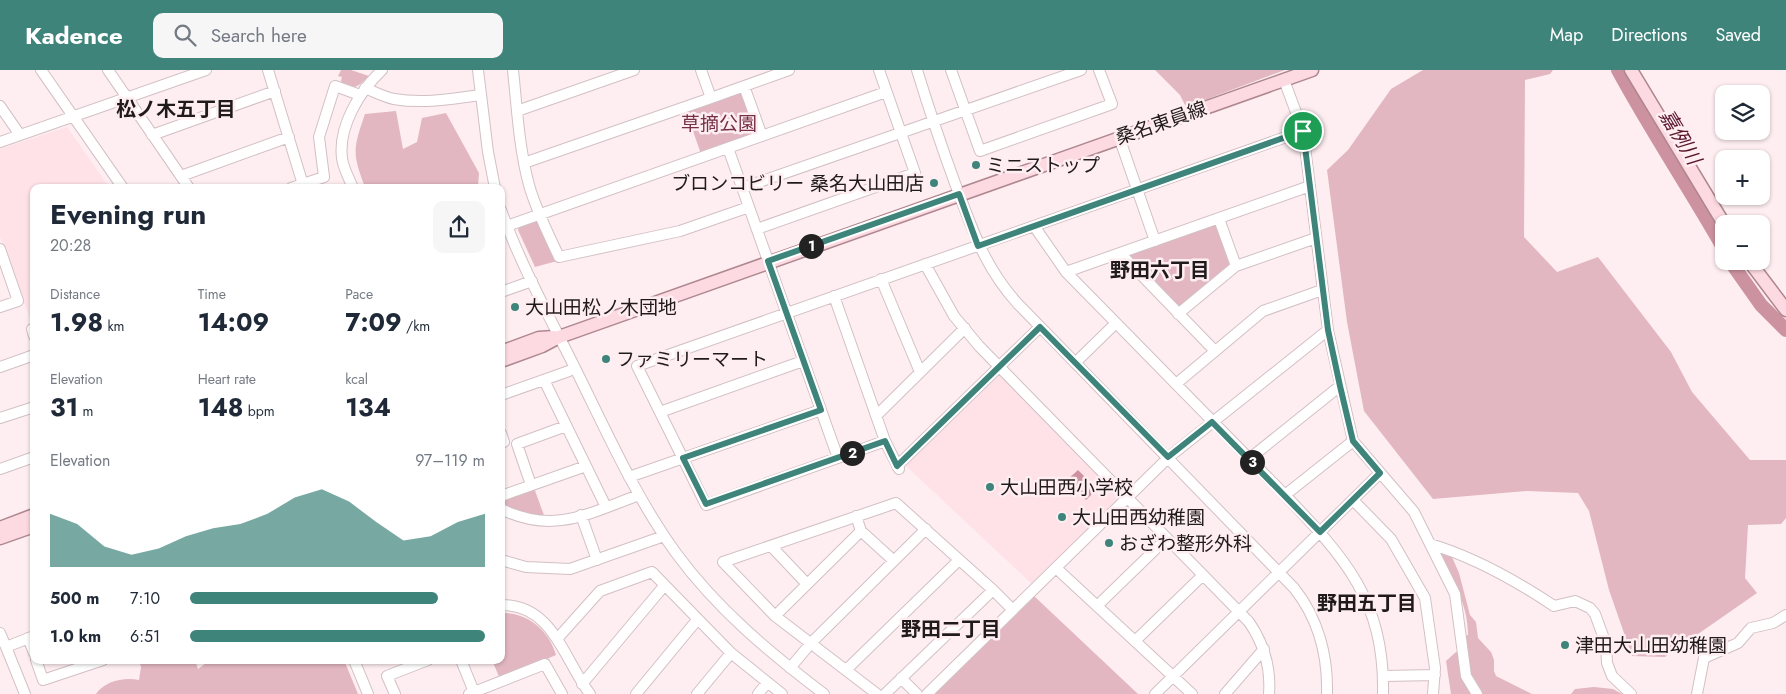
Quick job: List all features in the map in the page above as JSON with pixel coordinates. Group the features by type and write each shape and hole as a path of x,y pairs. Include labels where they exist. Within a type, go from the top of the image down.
{"main road":[{"name":"桑名東員線","path":"505,360 542,346 559,337 768,261 1312,70"},
{"path":"1631,70 1719,215"},
{"path":"1756,270 1786,310"},
{"name":"桑名東員線","path":"505,351 540,338 559,337"},
{"path":"0,528 30,517"},
{"path":"0,538 30,527"}],"street":[{"path":"41,70 120,184"},
{"path":"108,70 186,184"},
{"path":"0,142 206,70"},
{"path":"268,70 303,184"},
{"path":"351,184 343,164 342,148 351,113 363,92 382,70"},
{"path":"478,70 488,152 494,184"},
{"path":"513,70 524,163 539,215 559,257 680,231 749,207"},
{"path":"517,111 634,70"},
{"path":"701,70 710,98"},
{"path":"524,163 789,70"},
{"path":"757,229 915,173 880,70"},
{"path":"917,70 933,122 978,246 997,280 1040,327 1279,571 1299,595 1314,622 1324,653 1327,694"},
{"path":"951,70 980,152 1112,104 1099,70"},
{"path":"742,188 1081,70"},
{"path":"1284,80 1303,131 1328,330 1353,441 1414,512 1455,594 1466,676 1477,694"},
{"path":"306,184 324,177 319,137 336,83 363,92 402,100 453,100 480,95"},
{"path":"744,86 762,136"},
{"path":"152,135 275,91"},
{"path":"507,226 886,92"},
{"path":"0,106 20,135"},
{"path":"885,441 706,504 637,366 1303,131"},
{"path":"181,176 289,137"},
{"path":"1119,138 1155,240"},
{"path":"728,148 838,458"},
{"path":"1066,272 1310,186"},
{"path":"1219,218 1236,266"},
{"path":"505,221 559,337 629,477 664,536 714,599 752,638 824,694"},
{"path":"1034,226 1066,272 1285,495 1320,532 1350,570 1368,603 1379,640 1384,676 1383,694"},
{"path":"1178,314 1236,266 1316,238"},
{"path":"0,251 18,301 0,307"},
{"path":"1120,253 1215,351"},
{"path":"925,264 954,316 999,367 1239,611 1257,635 1264,649 1269,671 1270,694"},
{"path":"881,279 920,372"},
{"path":"505,291 532,281"},
{"path":"1176,384 1263,311 1322,290"},
{"path":"834,296 885,441 898,468 1040,327"},
{"path":"1075,363 1116,323"},
{"path":"876,416 965,328"},
{"path":"927,694 1168,457 1328,330"},
{"path":"0,367 30,356"},
{"path":"660,412 803,361"},
{"path":"505,394 569,371"},
{"path":"544,380 606,507"},
{"path":"1249,459 1340,386"},
{"path":"0,418 30,407"},
{"path":"629,477 821,410"},
{"path":"532,485 517,444 566,426"},
{"path":"1285,495 1353,441"},
{"path":"0,469 30,458"},
{"path":"505,495 586,466"},
{"path":"1155,694 1380,473"},
{"path":"505,510 528,518 554,522 581,515 639,495"},
{"path":"1353,500 1391,539 1425,598 1435,675 1433,694"},
{"path":"877,694 775,616 724,562 896,503 1013,610"},
{"path":"581,515 597,560"},
{"path":"856,516 861,531 894,561"},
{"path":"790,668 811,643 926,529"},
{"path":"775,616 861,531"},
{"path":"505,561 526,567 557,570 570,569 664,536"},
{"path":"1098,606 1167,538"},
{"path":"1430,544 1448,549 1514,580 1554,606 1575,601 1590,608 1595,614 1606,644 1606,663 1612,676 1630,694"},
{"path":"771,546 807,584"},
{"path":"846,670 959,560"},
{"path":"1056,568 1192,694"},
{"path":"557,639 600,591 652,572 731,653 782,694"},
{"path":"1135,641 1203,575"},
{"path":"582,684 664,586"},
{"path":"885,694 992,590"},
{"path":"505,605 516,606 532,612 547,624 582,684 590,694"},
{"path":"1697,694 1704,658 1738,643 1751,628 1773,623 1786,615"},
{"path":"636,694 697,620"},
{"path":"0,633 25,694"},
{"path":"6,647 30,637"},
{"path":"1225,694 1264,649"},
{"path":"697,694 731,653"},
{"path":"37,664 43,680 91,664"},
{"path":"356,664 368,694"},
{"path":"396,694 387,676 418,664"},
{"path":"462,664 472,693 545,664 562,694"},
{"path":"1384,676 1435,675"},
{"path":"901,678 917,694"},
{"path":"758,694 767,683"}],"shaded area":[{"path":"67,127 107,184 30,184 30,318 0,237 0,149"},
{"name":"大山田西小学校","path":"998,374 1001,374 1119,495 1119,498 1032,584 905,465"},
{"path":"1078,470 1097,489 1086,500 1067,480"}],"green space":[{"path":"341,70 351,70 369,76 352,88 344,85 341,81 342,77 338,76"},
{"path":"1155,70 1285,70 1186,107 1180,95"},
{"path":"1423,70 1553,70 1550,74 1525,80 1524,237 1557,272 1598,257 1671,352 1692,392 1750,460 1786,460 1786,518 1781,524 1748,525 1745,578 1757,593 1665,657 1632,656 1609,590 1589,511 1578,493 1527,491 1433,499 1364,411 1347,322 1327,170 1348,150 1391,89"},
{"name":"草摘公園","path":"739,92 742,93 757,132 701,154 686,111"},
{"path":"396,111 403,149 417,142 422,118 446,113 479,173 478,184 364,184 356,158 356,144 365,114"},
{"path":"535,220 538,221 557,261 535,267 518,230 519,226"},
{"path":"1214,223 1218,225 1230,267 1180,308 1128,254"},
{"path":"534,488 545,518 534,517 505,507 505,498"},
{"path":"1438,553 1452,557 1459,573 1470,615 1476,622 1478,638 1491,652 1496,676 1532,694 1481,694 1473,681 1469,666 1464,636 1468,635 1467,623 1462,602"},
{"path":"1034,596 1138,694 934,694"},
{"path":"505,613 511,613 536,624 548,638 556,655 500,679 494,664 505,664"},
{"path":"1456,652 1460,653 1473,694 1451,694 1446,661"},
{"path":"140,664 196,664 198,669 205,664 346,664 358,694 96,694 104,686 115,681 139,680"},
{"path":"1594,687 1613,689 1622,694 1571,694 1575,689"}],"waterway":[{"name":"嘉例川","path":"1618,70 1715,233"},
{"name":"嘉例川","path":"1736,270 1761,305 1786,330"}],"place":[{"name":"ミニストップ","path":"976,165"},
{"name":"ブロンコビリー 桑名大山田店","path":"934,183"},
{"name":"大山田松ノ木団地","path":"515,307"},
{"name":"ファミリーマート","path":"606,359"},
{"name":"大山田西小学校","path":"990,487"},
{"name":"大山田西幼稚園","path":"1062,517"},
{"name":"おざわ整形外科","path":"1109,543"},
{"name":"津田大山田幼稚園","path":"1565,645"}],"district":[{"name":"松ノ木五丁目","path":"176,109"},
{"name":"野田六丁目","path":"1160,270"},
{"name":"野田五丁目","path":"1367,603"},
{"name":"野田二丁目","path":"951,629"}],"route":[{"path":"1303,131 1328,330 1340,386 1353,441 1380,473 1320,532 1212,422 1168,457 1040,327 897,466 885,441 706,504 683,458 821,410 768,261 959,194 978,246 1303,131"}]}
